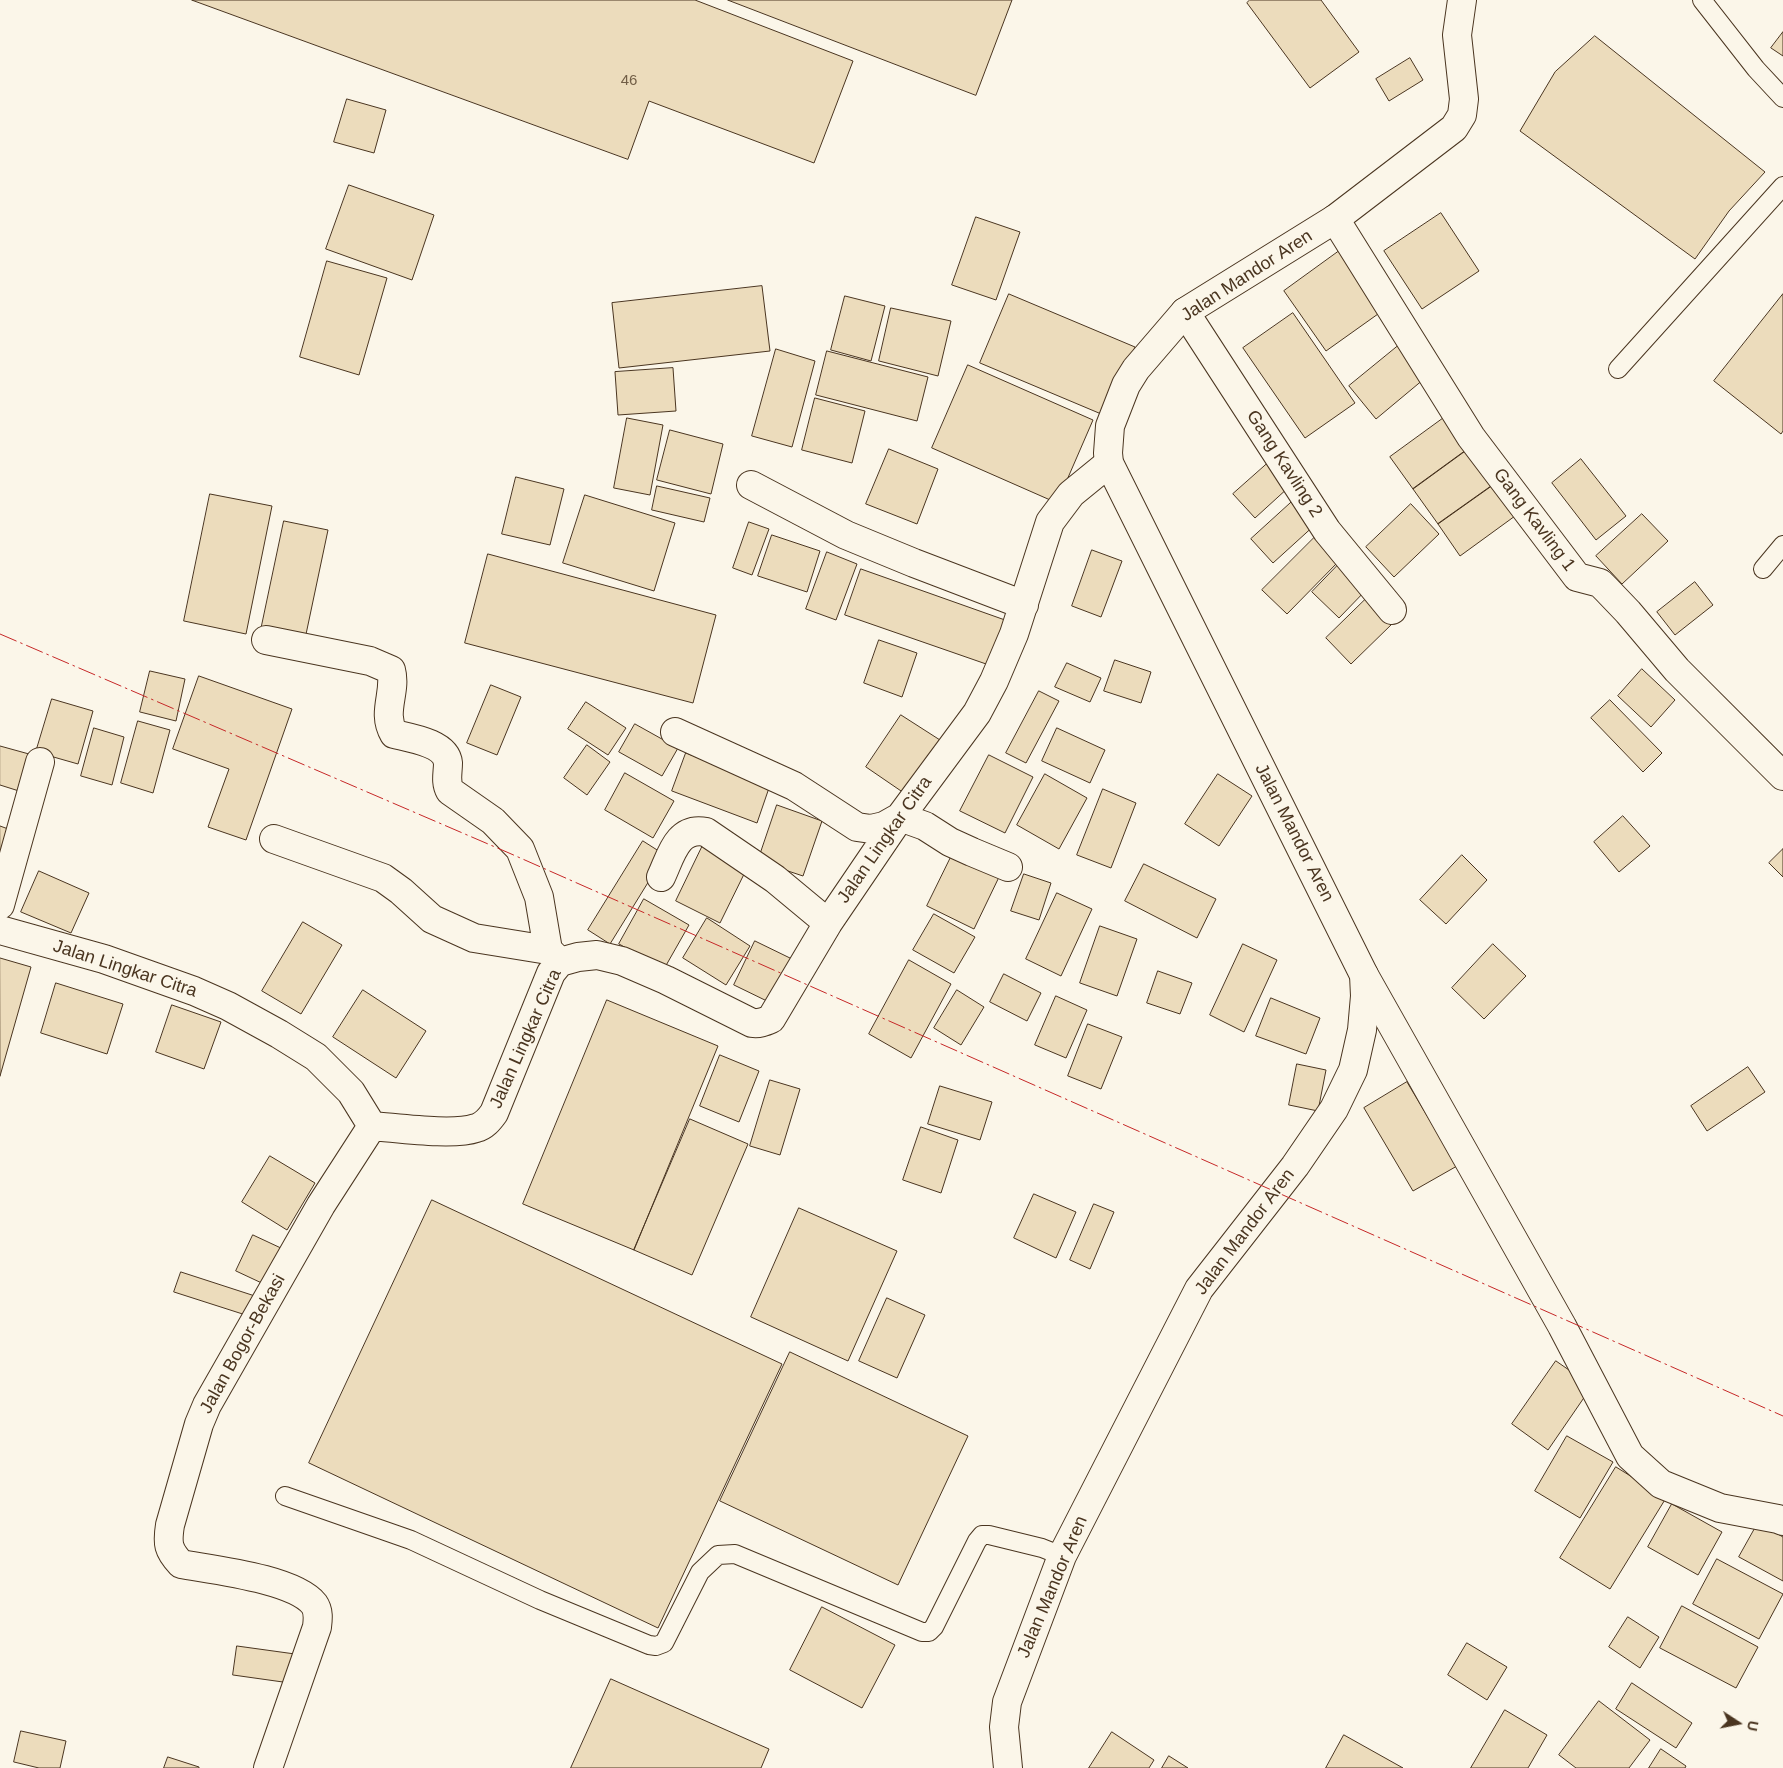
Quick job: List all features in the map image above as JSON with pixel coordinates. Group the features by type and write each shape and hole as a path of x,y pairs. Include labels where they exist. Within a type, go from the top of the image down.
{"street":[{"name":"Jalan Mandor Aren","path":"1008,1768 1004,1727 1007,1702 1062,1556 1199,1289 1295,1166 1334,1109 1353,1070 1360,1038 1365,996 1364,974 1109,463 1110,426 1126,386 1136,369 1184,312 1335,219 1454,128 1462,115 1464,99 1457,35 1462,0"},
{"name":"Gang Kavling 1","path":"1335,219 1471,437 1577,577 1600,583 1628,612 1677,670 1783,776"},
{"name":"Gang Kavling 2","path":"1184,312 1327,530 1392,610"},
{"name":"Jalan Lingkar Citra","path":"0,930 104,960 194,991 228,1006 316,1057 351,1092 372,1126 455,1132 477,1128 487,1122 494,1113 551,973 554,956 578,957 597,955 622,962 666,980 752,1023 759,1024 771,1019 828,923 900,817 977,713 1003,660 1024,605 1050,522 1071,494 1109,463"},
{"path":"751,485 846,535 1024,605"},
{"path":"266,640 370,661 391,670 393,676 388,710 389,725 394,734 438,747 444,752 448,761 447,785 450,791 493,821 520,849 539,897 554,956 474,938 432,919 401,891 383,878 274,839"},
{"path":"676,732 794,786 857,827 871,830 884,826 900,817 925,826 950,842 1008,866"},
{"path":"0,905 40,762"},
{"path":"661,876 678,840 690,831 706,832 776,879 828,923"},
{"path":"1364,974 1562,1326 1630,1456 1661,1484 1720,1508 1783,1521"},
{"name":"Jalan Bogor-Bekasi","path":"268,1768 318,1627 318,1613 314,1605 304,1595 287,1586 181,1564 172,1554 168,1540 170,1525 199,1424 207,1405 322,1205 372,1126"}],"lane":[{"path":"1702,0 1756,69 1783,98"},
{"path":"1618,369 1783,186"},
{"path":"1763,569 1783,545"},
{"path":"285,1496 410,1540 540,1600 649,1645 656,1646 664,1643 700,1572 718,1556 734,1554 922,1632 929,1632 934,1627 977,1541 982,1535 1042,1548 1062,1556"}],"building":[{"path":"192,0 695,0 853,61 814,163 649,101 628,159"},
{"path":"728,0 1012,0 976,95"},
{"path":"1250,0 1321,0 1359,52 1310,88 1247,3"},
{"path":"1783,32 1783,56 1771,48"},
{"path":"1595,36 1765,172 1729,211 1695,259 1520,131 1555,72"},
{"path":"1410,58 1423,80 1389,101 1376,79"},
{"path":"347,99 386,110 374,153 334,142"},
{"path":"349,185 434,215 412,280 326,249"},
{"path":"1441,213 1479,271 1422,309 1384,251"},
{"path":"976,217 1020,232 996,300 952,285"},
{"path":"1342,249 1385,309 1326,351 1284,291"},
{"path":"327,261 387,278 359,375 300,357"},
{"path":"762,286 770,351 619,368 612,303"},
{"path":"1009,294 1135,347 1106,416 980,363"},
{"path":"1783,294 1783,431 1781,434 1714,381"},
{"path":"845,296 885,306 871,361 831,350"},
{"path":"891,308 951,321 938,376 879,361"},
{"path":"1293,313 1355,403 1305,438 1243,348"},
{"path":"1398,346 1424,379 1376,419 1349,386"},
{"path":"776,349 815,361 792,447 752,436"},
{"path":"827,351 928,377 917,421 816,395"},
{"path":"968,365 1093,420 1057,503 932,448"},
{"path":"673,368 676,411 618,415 615,372"},
{"path":"815,398 865,411 852,463 802,450"},
{"path":"1445,417 1468,449 1413,489 1390,457"},
{"path":"627,418 663,425 650,495 614,488"},
{"path":"670,430 723,444 711,494 657,480"},
{"path":"889,449 938,469 917,524 866,504"},
{"path":"1468,449 1493,485 1438,524 1413,489"},
{"path":"1581,459 1626,516 1596,540 1552,483"},
{"path":"1268,463 1289,487 1255,518 1233,494"},
{"path":"516,477 564,489 550,545 502,534"},
{"path":"1493,485 1515,516 1460,556 1438,524"},
{"path":"657,486 710,498 704,522 652,510"},
{"path":"210,494 272,506 246,634 184,621"},
{"path":"585,495 675,523 654,591 563,563"},
{"path":"1295,499 1317,523 1273,563 1251,539"},
{"path":"1411,504 1439,534 1394,577 1366,547"},
{"path":"1642,514 1668,541 1622,584 1596,556"},
{"path":"284,521 328,530 305,639 261,630"},
{"path":"749,522 769,529 752,575 733,568"},
{"path":"772,535 820,551 807,592 758,576"},
{"path":"1315,537 1339,561 1287,614 1262,590"},
{"path":"1092,550 1122,561 1101,617 1072,606"},
{"path":"827,552 857,564 836,620 806,609"},
{"path":"488,554 716,615 693,703 465,643"},
{"path":"1341,562 1368,588 1339,618 1312,592"},
{"path":"861,569 1005,620 989,665 845,615"},
{"path":"1695,582 1713,605 1675,635 1657,612"},
{"path":"1368,597 1393,623 1351,664 1326,638"},
{"path":"879,640 917,653 902,697 864,683"},
{"path":"1115,660 1151,672 1141,703 1104,691"},
{"path":"1067,663 1101,678 1090,702 1055,687"},
{"path":"1642,669 1675,700 1651,727 1618,696"},
{"path":"150,671 185,679 176,721 140,712"},
{"path":"199,676 292,709 246,840 208,827 229,769 173,749"},
{"path":"491,685 521,697 497,755 467,743"},
{"path":"1039,691 1059,701 1026,763 1006,753"},
{"path":"52,699 93,711 78,764 36,752"},
{"path":"1610,700 1662,753 1643,772 1591,718"},
{"path":"586,702 626,728 608,755 568,729"},
{"path":"901,715 940,740 904,793 866,767"},
{"path":"138,721 170,730 153,793 121,783"},
{"path":"635,724 678,748 662,776 619,752"},
{"path":"94,728 124,737 112,785 81,776"},
{"path":"1057,728 1105,750 1090,783 1042,761"},
{"path":"587,745 610,762 587,795 564,778"},
{"path":"0,746 29,754 19,791 0,785"},
{"path":"686,753 770,785 757,823 672,791"},
{"path":"989,755 1033,777 1005,833 960,811"},
{"path":"625,773 674,801 653,838 605,810"},
{"path":"1045,774 1087,798 1059,849 1017,825"},
{"path":"1218,774 1252,796 1219,846 1185,824"},
{"path":"1103,789 1136,803 1111,868 1077,855"},
{"path":"777,805 822,821 803,876 758,861"},
{"path":"1623,816 1650,846 1619,872 1594,842"},
{"path":"0,826 11,830 0,868"},
{"path":"643,841 665,855 610,944 588,930"},
{"path":"704,843 748,866 720,923 676,901"},
{"path":"1783,849 1783,877 1769,863"},
{"path":"953,853 1000,875 974,929 927,906"},
{"path":"1462,855 1487,880 1446,924 1420,900"},
{"path":"1144,864 1216,899 1197,938 1125,901"},
{"path":"39,871 89,893 71,933 21,912"},
{"path":"1024,874 1051,883 1039,920 1011,911"},
{"path":"1057,893 1092,909 1061,976 1026,959"},
{"path":"644,899 689,925 664,969 619,944"},
{"path":"934,914 975,937 954,973 913,950"},
{"path":"707,918 750,946 726,985 683,958"},
{"path":"303,922 342,945 301,1014 262,991"},
{"path":"1100,926 1137,939 1117,996 1080,983"},
{"path":"755,941 792,959 771,1003 734,985"},
{"path":"1243,944 1277,960 1244,1032 1210,1015"},
{"path":"1493,944 1526,976 1484,1019 1452,988"},
{"path":"0,958 31,967 0,1076"},
{"path":"909,960 951,984 911,1058 869,1034"},
{"path":"1158,971 1192,983 1180,1014 1147,1003"},
{"path":"1004,974 1041,993 1027,1021 990,1002"},
{"path":"56,983 123,1004 107,1054 41,1033"},
{"path":"363,990 426,1031 396,1078 333,1037"},
{"path":"957,990 984,1007 961,1045 934,1028"},
{"path":"1056,996 1087,1010 1066,1058 1035,1045"},
{"path":"1271,998 1320,1018 1306,1054 1256,1036"},
{"path":"607,1000 718,1046 634,1250 523,1204"},
{"path":"172,1005 221,1022 204,1069 156,1052"},
{"path":"1088,1024 1122,1037 1101,1089 1068,1076"},
{"path":"720,1055 759,1071 739,1122 700,1106"},
{"path":"1297,1064 1326,1070 1318,1111 1289,1105"},
{"path":"1748,1067 1765,1092 1707,1131 1691,1106"},
{"path":"770,1080 800,1089 780,1155 750,1146"},
{"path":"1407,1082 1457,1166 1413,1191 1364,1108"},
{"path":"940,1086 992,1102 980,1140 928,1124"},
{"path":"690,1119 748,1144 692,1275 634,1250"},
{"path":"921,1127 958,1140 941,1193 903,1180"},
{"path":"270,1156 315,1183 287,1230 242,1202"},
{"path":"1034,1194 1076,1212 1056,1258 1014,1238"},
{"path":"432,1200 782,1364 658,1628 309,1463"},
{"path":"1094,1204 1114,1212 1090,1269 1070,1260"},
{"path":"799,1208 897,1251 848,1361 751,1317"},
{"path":"253,1235 283,1249 266,1285 236,1271"},
{"path":"181,1272 258,1297 252,1317 174,1292"},
{"path":"887,1298 925,1315 897,1378 859,1361"},
{"path":"790,1352 968,1436 898,1585 720,1501"},
{"path":"1556,1361 1592,1386 1548,1450 1512,1424"},
{"path":"1567,1436 1613,1462 1580,1518 1535,1491"},
{"path":"1616,1467 1666,1498 1610,1589 1560,1558"},
{"path":"1672,1504 1722,1532 1698,1575 1648,1547"},
{"path":"1758,1523 1783,1537 1783,1581 1739,1557"},
{"path":"1717,1559 1783,1594 1759,1639 1693,1604"},
{"path":"1682,1606 1758,1647 1736,1688 1660,1648"},
{"path":"822,1607 895,1645 862,1708 790,1670"},
{"path":"1628,1617 1659,1637 1640,1668 1609,1647"},
{"path":"1467,1643 1507,1667 1487,1700 1448,1675"},
{"path":"237,1646 295,1654 290,1683 233,1675"},
{"path":"611,1679 769,1749 761,1768 571,1768"},
{"path":"1632,1683 1692,1723 1676,1748 1616,1709"},
{"path":"1599,1701 1650,1740 1629,1768 1576,1768 1559,1755"},
{"path":"1505,1710 1547,1735 1528,1768 1471,1768"},
{"path":"21,1731 66,1741 60,1768 39,1768 14,1762"},
{"path":"1112,1732 1154,1760 1149,1768 1089,1768"},
{"path":"1344,1735 1403,1768 1326,1768"},
{"path":"1661,1749 1686,1766 1685,1768 1649,1768"},
{"path":"1169,1756 1188,1768 1162,1768"},
{"path":"168,1757 199,1767 199,1768 164,1768"}],"power":[{"path":"0,634 509,853 1783,1416"}]}
